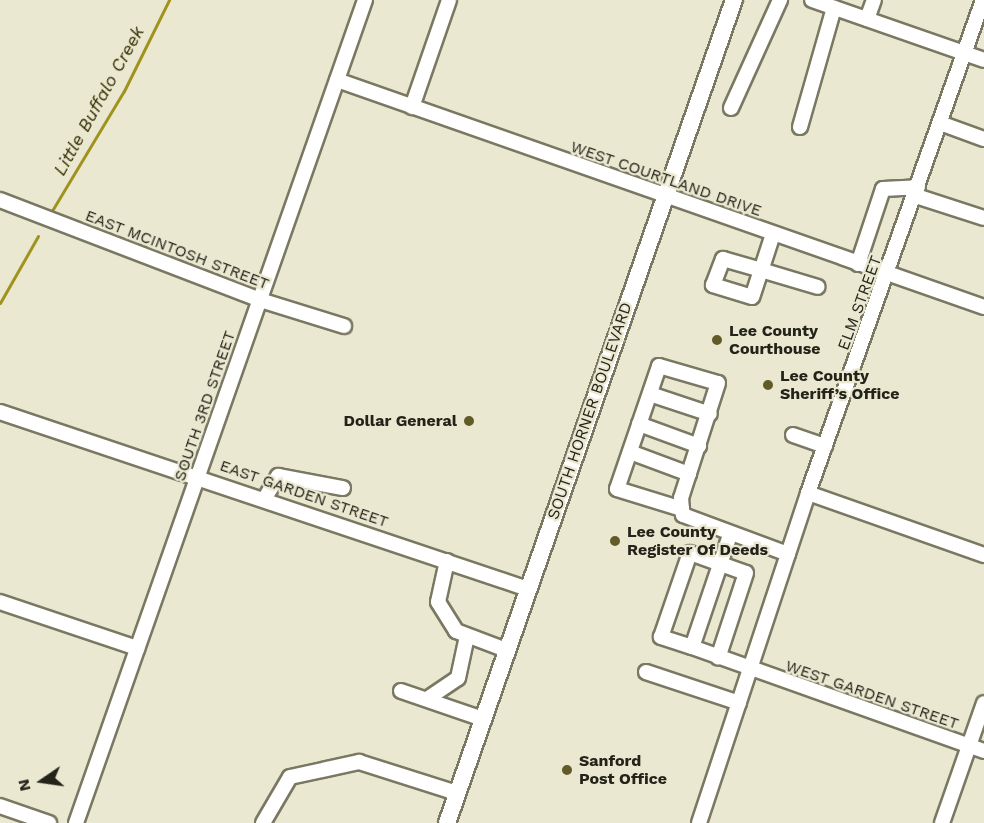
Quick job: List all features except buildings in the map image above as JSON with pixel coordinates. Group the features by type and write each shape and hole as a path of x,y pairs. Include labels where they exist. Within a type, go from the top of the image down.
{"main road":[{"name":"SOUTH HORNER BOULEVARD","path":"447,823 734,0"}],"street":[{"name":"SOUTH 3RD STREET","path":"76,823 365,0"},
{"path":"412,107 449,0"},
{"path":"731,108 780,0"},
{"path":"812,0 984,60"},
{"path":"867,19 874,0"},
{"name":"ELM STREET","path":"699,823 808,493 888,274 983,0"},
{"path":"800,127 834,8"},
{"name":"WEST COURTLAND DRIVE","path":"337,80 984,307"},
{"path":"940,123 984,139"},
{"path":"858,264 883,189 917,191 984,219"},
{"name":"EAST MCINTOSH STREET","path":"0,200 260,300 344,326"},
{"path":"773,234 761,270 818,287"},
{"path":"682,509 689,474 718,383 659,366 617,489 682,509 692,522 788,554"},
{"path":"650,394 710,414"},
{"name":"EAST GARDEN STREET","path":"0,412 198,475 528,589"},
{"path":"639,424 699,446"},
{"path":"793,435 825,446"},
{"path":"630,452 689,474"},
{"path":"265,498 278,477 343,489"},
{"path":"808,493 984,555"},
{"path":"692,647 730,535"},
{"name":"WEST GARDEN STREET","path":"720,564 690,553 661,637 749,670 984,751"},
{"path":"447,561 438,602 456,631 506,650"},
{"path":"718,658 746,573 720,564"},
{"path":"0,602 137,648"},
{"path":"427,699 458,678 467,636"},
{"path":"646,672 738,703"},
{"path":"401,691 483,718"},
{"path":"942,823 984,703"},
{"path":"263,823 290,777 359,762 457,793"},
{"path":"0,806 49,823"}],"waterway":[{"name":"Little Buffalo Creek","path":"50,214 124,91 169,0"},
{"name":"Little Buffalo Creek","path":"0,303 38,236"}],"place":[{"name":"Lee County Courthouse","path":"717,340"},
{"name":"Lee County Sheriff’s Office","path":"768,385"},
{"name":"Dollar General","path":"469,421"},
{"name":"Lee County Register Of Deeds","path":"615,541"},
{"name":"Sanford Post Office","path":"567,770"}]}
